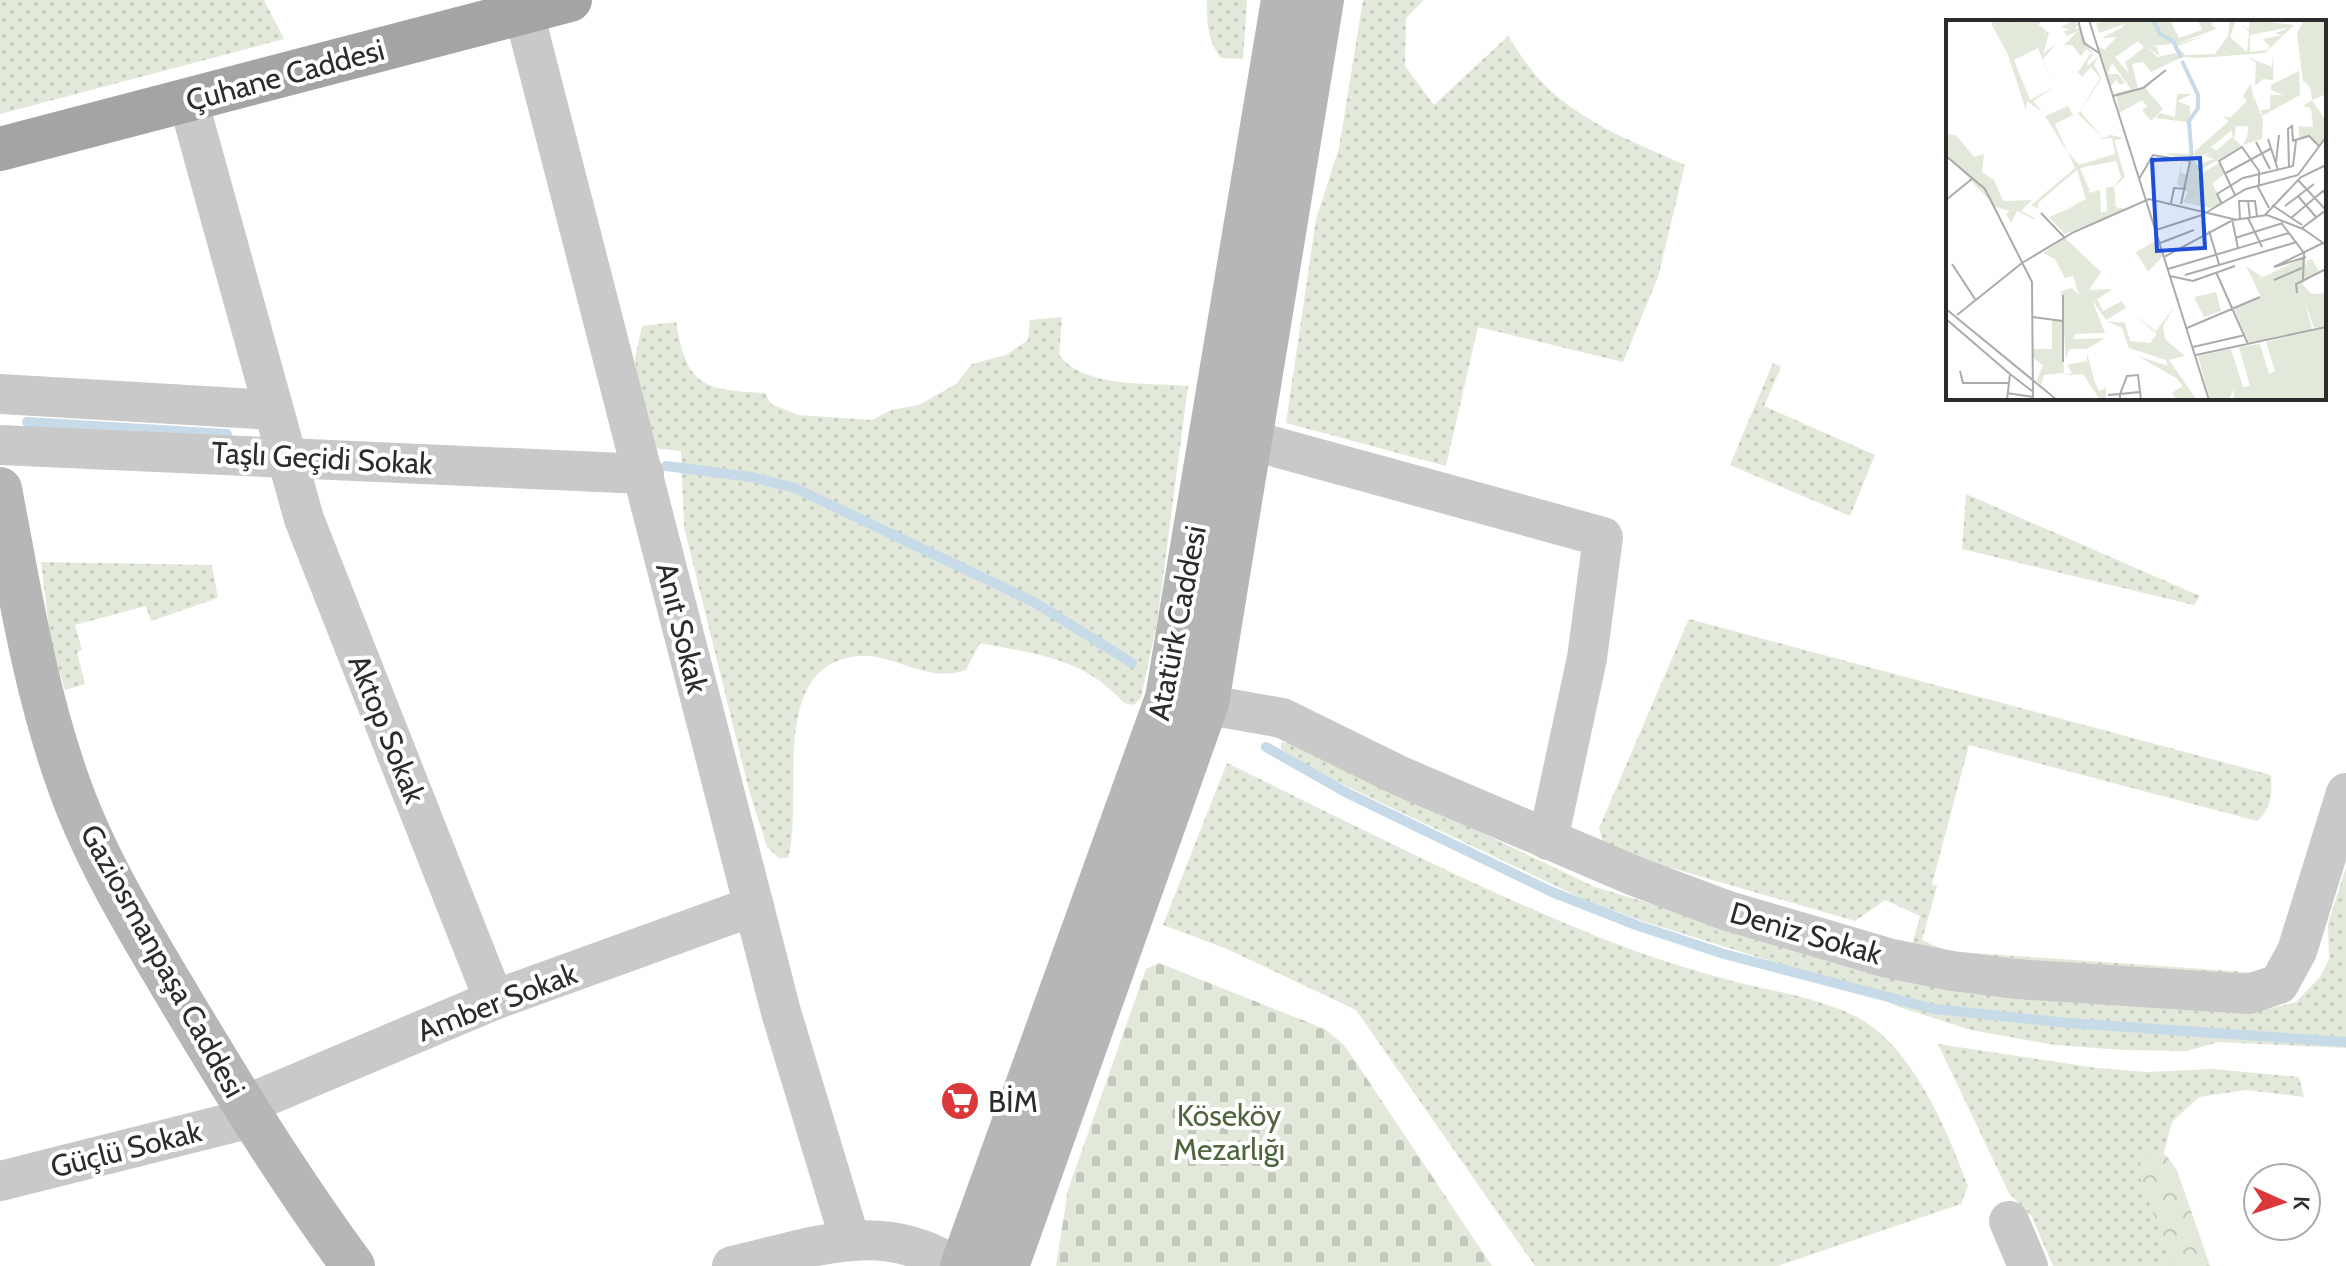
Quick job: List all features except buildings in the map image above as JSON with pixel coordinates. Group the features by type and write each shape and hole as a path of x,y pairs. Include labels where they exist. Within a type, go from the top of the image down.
{"main road":[{"name":"Çuhane Caddesi","path":"0,149 570,0"},
{"name":"Atatürk Caddesi","path":"1232,435 1283,0"},
{"name":"Atatürk Caddesi","path":"1007,1266 1039,1185 1187,701 1232,435 1322,0"},
{"name":"Gaziosmanpaşa Caddesi","path":"0,490 37,682 67,782 140,932 247,1112 353,1266"},
{"name":"Atatürk Caddesi","path":"962,1266 1187,701"},
{"path":"1028,1266 1039,1185"}],"street":[{"name":"Anıt Sokak","path":"524,13 781,1012 850,1240"},
{"name":"Aktop Sokak","path":"188,100 284,456 304,519 494,1000"},
{"path":"0,394 272,410"},
{"path":"1232,435 1603,537 1587,658 1548,840"},
{"name":"Taşlı Geçidi Sokak","path":"0,445 644,474"},
{"name":"Deniz Sokak","path":"1187,701 1282,718 1400,776 1548,840 1728,911 1888,958 1952,971 2017,979 2249,994 2279,984 2297,951 2346,793"},
{"name":"Amber Sokak","path":"247,1112 494,1000 754,906"},
{"name":"Güçlü Sokak","path":"0,1181 247,1112"},
{"path":"2009,1221 2028,1266"},
{"path":"732,1266 850,1240 878,1238 900,1242 938,1256 954,1266"}],"green space":[{"path":"0,0 264,0 284,39 0,114"},
{"path":"1207,0 1247,0 1243,59 1221,58 1216,51 1209,30"},
{"path":"1363,0 1424,0 1406,18 1405,66 1434,105 1508,36 1533,72 1565,103 1603,127 1685,165 1658,277 1623,362 1478,327 1446,466 1286,423 1316,219 1339,148"},
{"path":"1062,317 1059,355 1085,374 1118,382 1188,386 1157,623 1141,698 1134,705 1124,703 1109,688 1075,667 1039,655 980,643 966,670 951,673 923,671 871,656 858,656 829,665 811,683 800,709 795,739 792,833 788,858 779,858 767,847 750,794 684,527 681,451 644,447 635,358 642,326 676,322 680,343 692,372 712,386 765,393 771,404 798,415 872,420 891,410 919,405 956,384 972,364 1006,355 1028,340 1030,320"},
{"path":"1773,363 1781,367 1764,406 1875,455 1850,516 1730,465"},
{"path":"1966,494 2200,596 2194,605 1962,549"},
{"path":"41,562 212,565 218,598 151,621 146,606 75,625 82,650 77,652 85,684 65,690 51,644"},
{"path":"1689,619 2271,775 2268,806 2257,821 1969,745 1932,884 1937,886 1922,940 1946,951 2261,973 2231,981 1918,950 1913,942 1920,916 1885,900 1855,921 1626,855 1603,843 1599,828"},
{"path":"1281,742 1301,746 1595,887 1793,946 2267,1009 2296,1002 2320,977 2329,959 2328,924 2346,867 2346,1048 2218,1042 2187,1051 2124,1050 2055,1045 1971,1030 1896,1006 1873,993 1642,921 1583,899 1302,765 1281,749"},
{"path":"1227,763 1459,876 1601,938 1688,968 1815,1001 1857,1017 1895,1048 1926,1092 1968,1186 1961,1204 1777,1266 1535,1266 1356,1010 1227,949 1163,925"},
{"name":"Köseköy Mezarlığı","path":"1159,963 1325,1029 1345,1046 1492,1266 1056,1266 1068,1190 1146,969"},
{"path":"1938,1044 2097,1068 2147,1072 2213,1069 2299,1077 2304,1097 2246,1090 2199,1097 2172,1122 2160,1167 2195,1266 2053,1266 2032,1217 2009,1193"},
{"path":"2151,1152 2166,1155 2177,1170 2210,1266 2173,1266 2139,1175 2141,1160"}],"waterway":[{"path":"27,422 227,434"},
{"path":"666,466 751,477 795,488 1034,602 1132,663"},
{"path":"1266,747 1347,793 1552,892 1636,925 1724,954 1934,1009 2068,1023 2346,1042"}],"place":[{"name":"BİM","path":"960,1101"}]}
